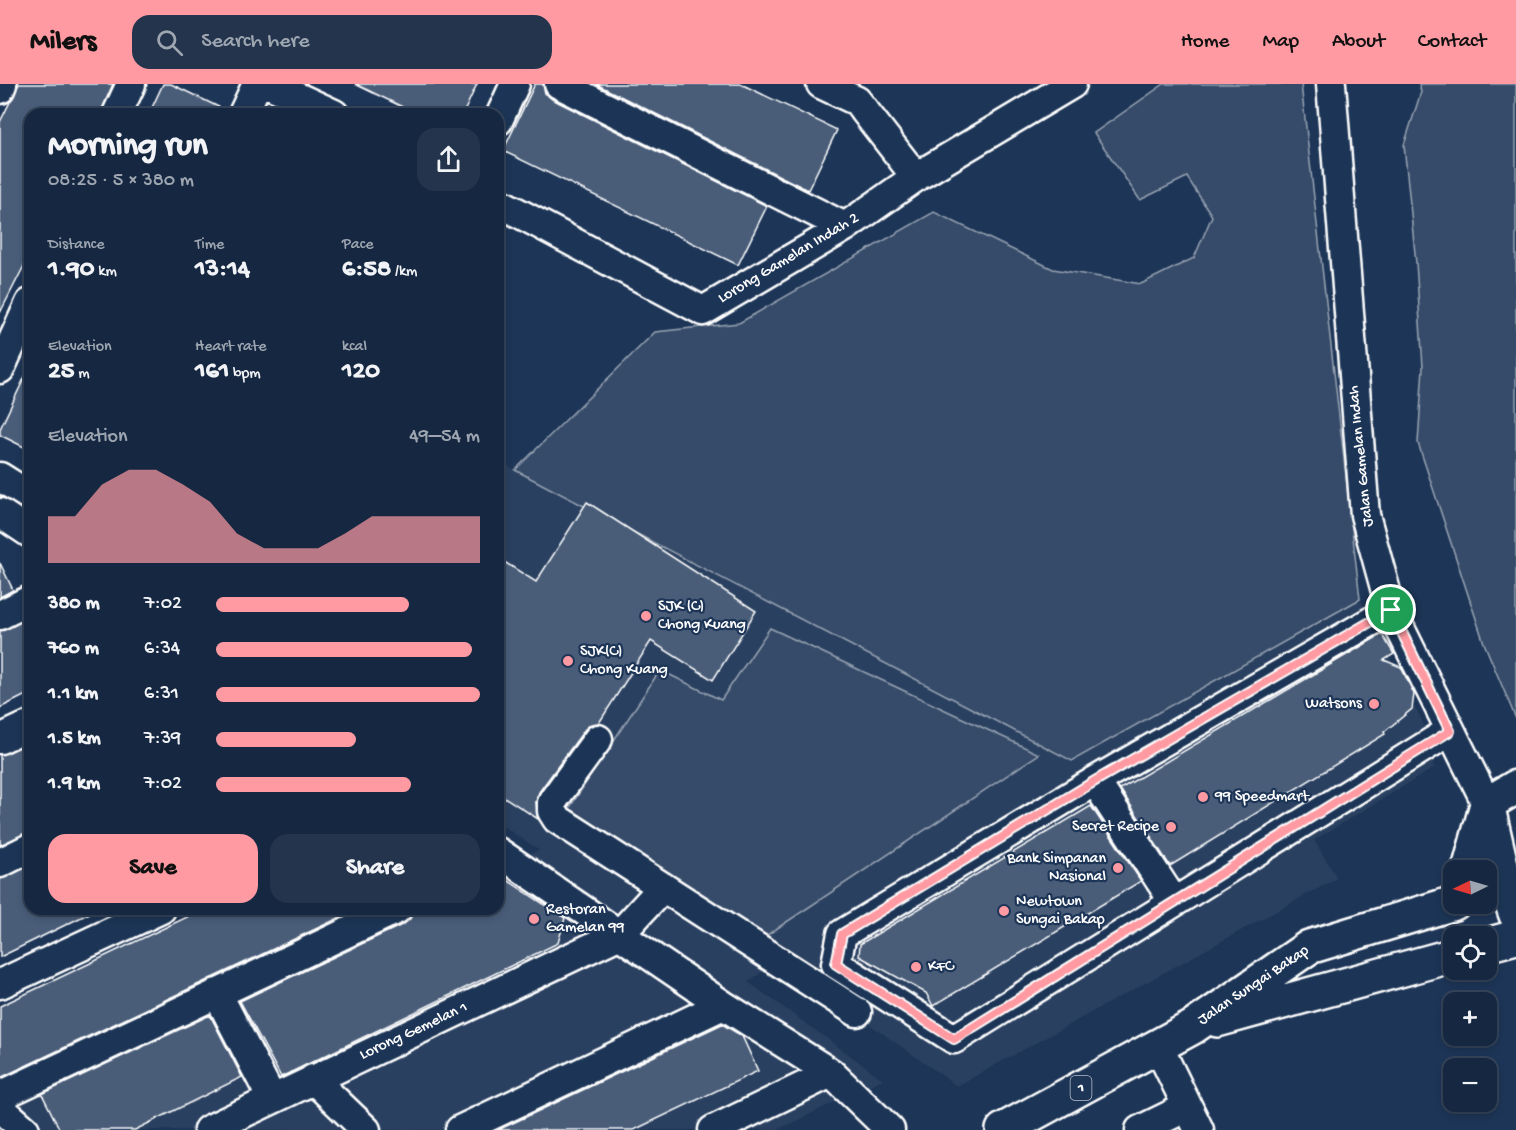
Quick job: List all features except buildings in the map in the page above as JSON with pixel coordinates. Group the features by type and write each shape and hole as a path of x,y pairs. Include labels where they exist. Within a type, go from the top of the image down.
{"main road":[{"path":"1472,860 1487,804 1516,787"},
{"name":"Jalan Gamelan Indah","path":"1487,804 1516,845"},
{"name":"Jalan Gamelan Indah","path":"1487,804 1506,894"},
{"name":"Jalan Sungai Bakap","path":"1003,1130 1193,1027 1309,947 1443,904"},
{"path":"1497,942 1516,937"},
{"name":"Jalan Sungai Bakap","path":"1193,1027 1443,958"}],"street":[{"path":"0,88 2,84"},
{"path":"120,108 131,84"},
{"path":"246,108 257,84"},
{"path":"269,84 321,108"},
{"path":"504,108 515,84"},
{"path":"559,84 845,227"},
{"path":"821,84 857,101 916,177"},
{"name":"Lorong Gamelan Indah 2","path":"504,205 702,311 845,227 916,177 1072,84"},
{"name":"Jalan Gamelan Indah","path":"1331,84 1365,515 1391,610 1487,804"},
{"path":"0,369 24,316"},
{"path":"0,477 24,492"},
{"path":"0,513 24,529"},
{"path":"0,615 24,603"},
{"path":"1391,610 1095,781 842,934 836,964 954,1039 1450,731"},
{"path":"0,739 24,728"},
{"path":"598,739 552,802 552,811 557,819 857,1012"},
{"path":"1095,781 1174,902"},
{"path":"0,863 24,851"},
{"path":"504,859 620,934 723,1005 831,1072 891,1130"},
{"path":"620,934 663,887"},
{"path":"0,984 148,915"},
{"path":"0,1096 384,915"},
{"name":"Lorong Gemelan 1","path":"208,1130 620,934"},
{"path":"217,993 272,1099"},
{"path":"460,1130 723,1005"},
{"path":"1140,1130 1186,1103 1158,1046"},
{"path":"713,1130 831,1072"},
{"path":"313,1079 366,1130"},
{"path":"0,1108 25,1130"}],"shaded area":[{"path":"1164,84 1301,84 1360,599 1072,761 515,470 655,332 739,323 934,212 1053,269 1141,284 1194,258 1212,216 1187,177 1140,200 1094,133"},
{"path":"1419,84 1516,84 1516,719 1484,643 1418,443 1423,367 1416,263 1404,145 1421,92"},
{"path":"504,464 1072,761 1360,599 1423,723 1434,768 1314,840 1337,878 957,1086 779,960 748,982 883,1079 777,1130 15,1130 0,1111 399,915 504,915 504,866 539,850 504,827"},
{"path":"770,628 1039,754 752,945 557,827 660,670 721,700"}],"place":[{"name":"SJK (C) Chong Kuang","path":"646,616"},
{"name":"SJK(C) Chong Kuang","path":"568,661"},
{"name":"Watsons","path":"1374,704"},
{"name":"99 Speedmart","path":"1203,797"},
{"name":"Secret Recipe","path":"1171,827"},
{"name":"Bank Simpanan Nasional","path":"1118,868"},
{"name":"Newtown Sungai Bakap","path":"1004,911"},
{"name":"Restoran Gamelan 99","path":"534,919"},
{"name":"KFC","path":"916,967"}],"route":[{"path":"1391,610 1450,731 954,1039 836,964 842,934 1095,781 1391,610"}]}
